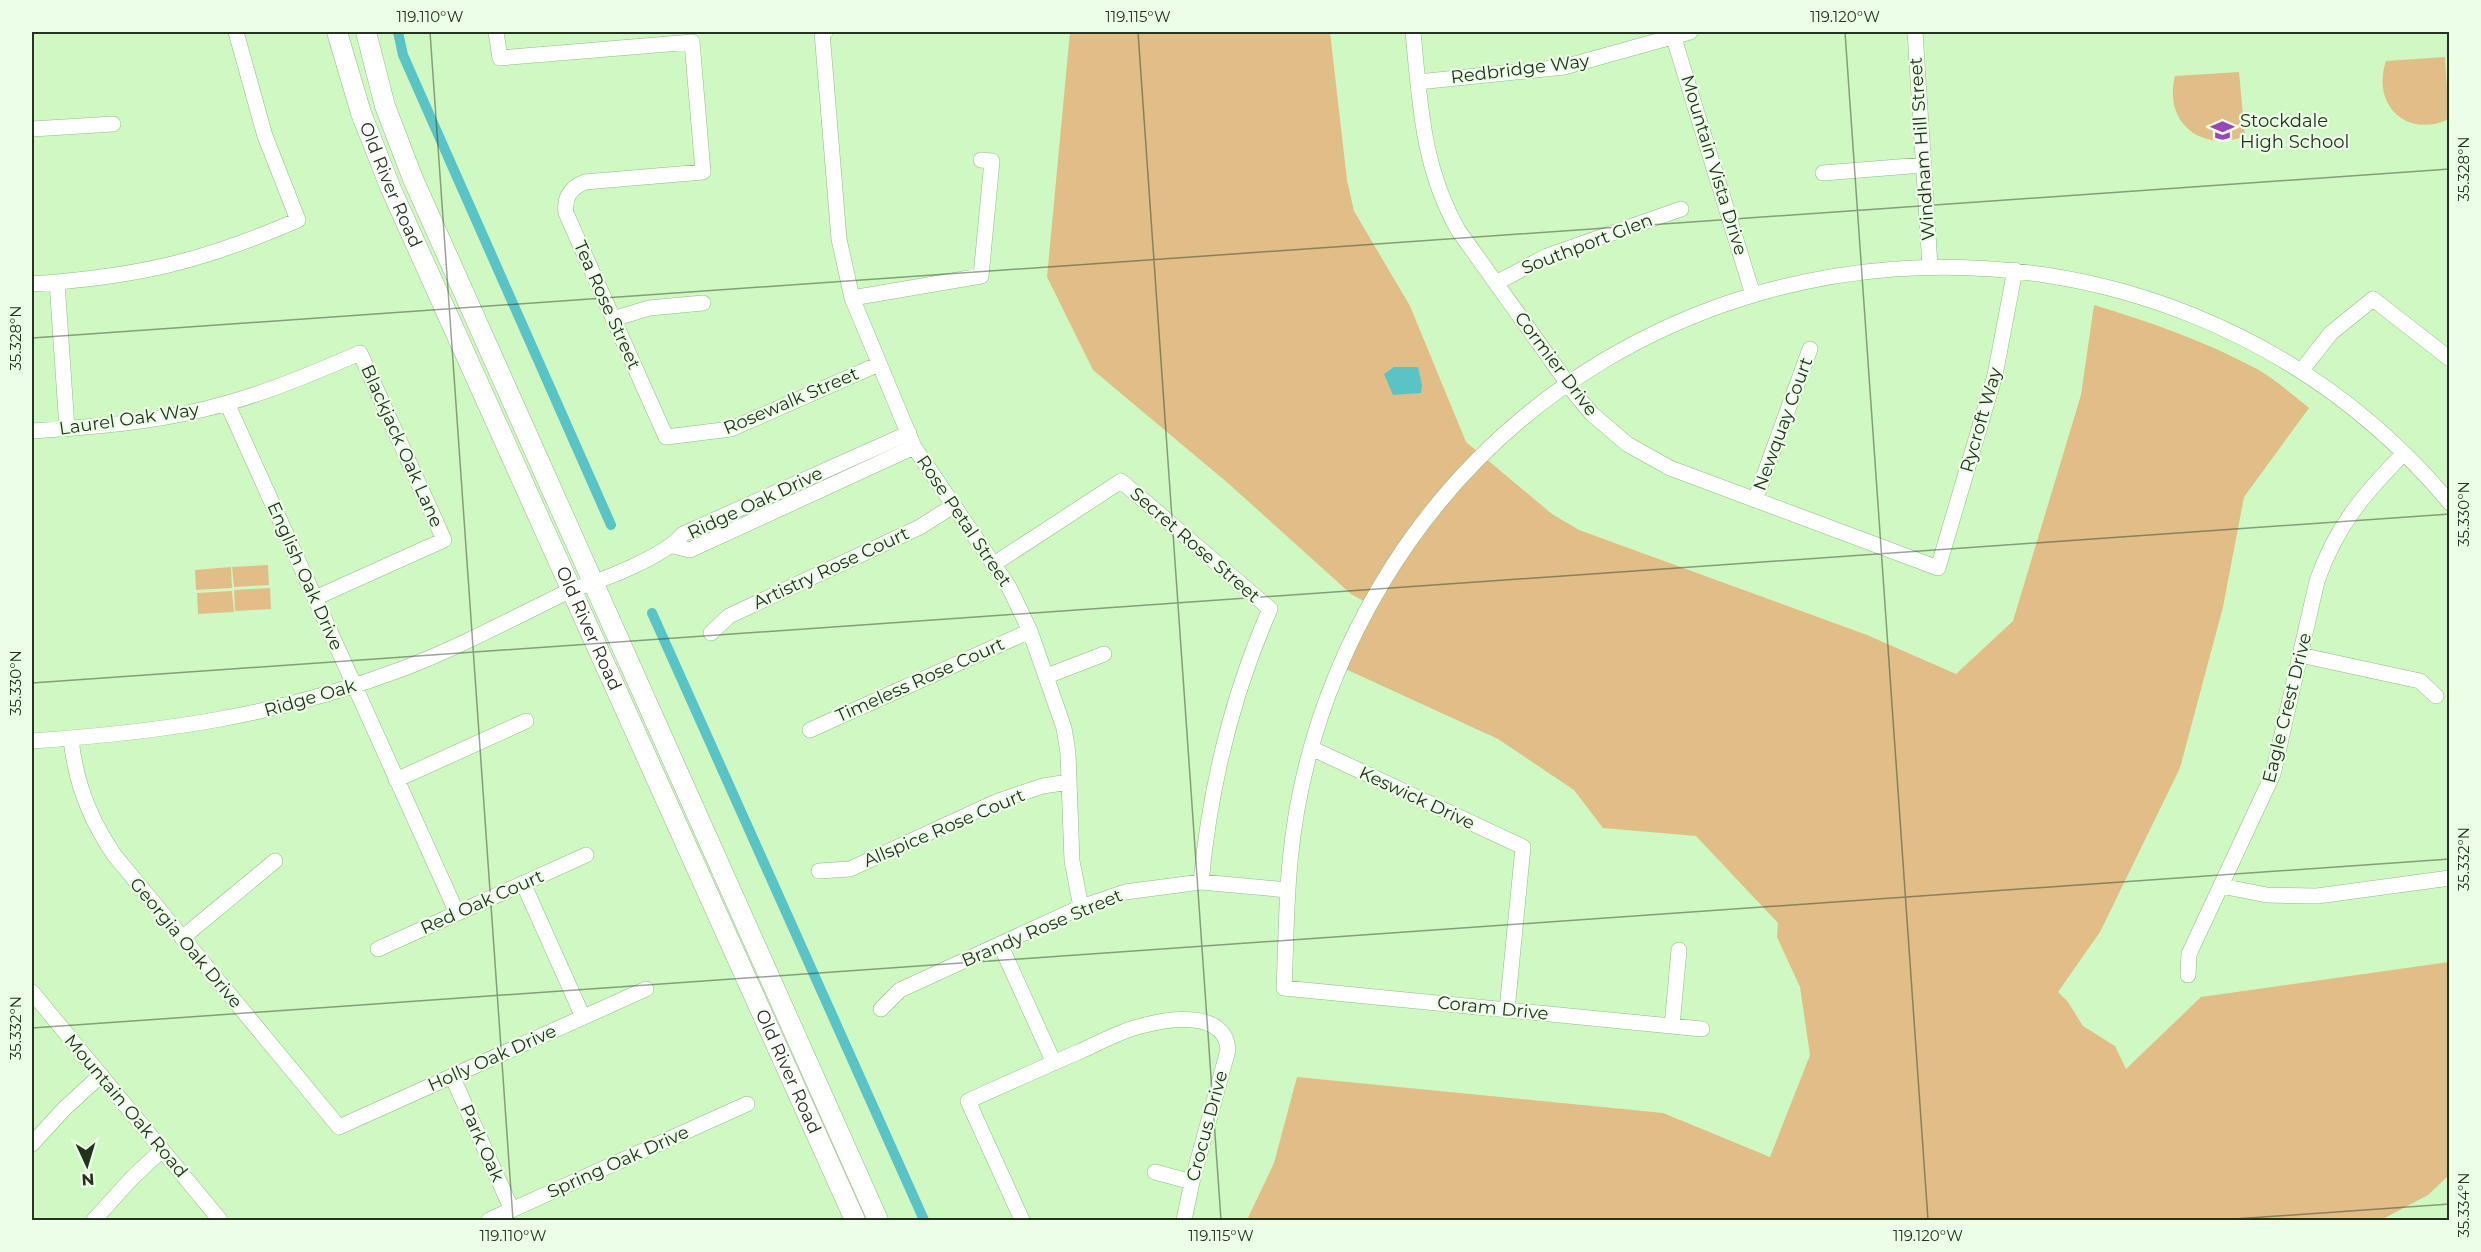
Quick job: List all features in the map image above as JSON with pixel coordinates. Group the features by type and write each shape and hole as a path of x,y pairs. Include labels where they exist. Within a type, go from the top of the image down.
{"main road":[{"name":"Old River Road","path":"336,32 361,113 391,189 855,1221"},
{"name":"Old River Road","path":"366,32 385,106 413,179 878,1221"}],"street":[{"path":"32,284 102,279 168,267 231,248 298,220 265,136 236,32"},
{"name":"Tea Rose Street","path":"496,32 500,58 692,42 703,172 588,182 571,190 565,204 566,213 666,437"},
{"name":"Rose Petal Street","path":"824,32 839,239 852,298 911,440 1015,597 1030,630 1064,728 1072,861 1081,907"},
{"name":"Cormier Drive","path":"1413,32 1424,138 1436,186 1458,230 1568,385 1609,430 1648,457 1755,500 1938,568"},
{"name":"Redbridge Way","path":"1418,82 1564,67 1674,33 1690,32"},
{"name":"Windham Hill Street","path":"1914,32 1930,266"},
{"name":"Mountain Vista Drive","path":"1674,33 1753,295"},
{"path":"32,129 113,124"},
{"path":"852,298 981,276 992,161 981,160"},
{"path":"1822,173 1923,165"},
{"name":"Southport Glen","path":"1496,283 1547,256 1681,209"},
{"path":"1288,890 1294,827 1311,748 1346,653 1370,605 1402,553 1451,489 1483,456 1532,412 1568,385 1647,338 1689,318 1753,295 1843,274 1930,266 2015,270 2072,279 2145,298 2231,332 2301,371 2369,421 2404,453 2450,503"},
{"name":"Rycroft Way","path":"1938,568 1995,375 2015,270"},
{"path":"57,282 67,428"},
{"path":"2301,371 2331,333 2373,299 2448,356"},
{"path":"613,319 649,308 703,303"},
{"name":"Newquay Court","path":"1755,500 1810,349"},
{"name":"Laurel Oak Way","path":"32,431 156,419 227,403 304,377 360,352"},
{"name":"Blackjack Oak Lane","path":"315,598 444,540 360,352"},
{"name":"Rosewalk Street","path":"666,437 731,429 879,364"},
{"name":"English Oak Drive","path":"227,403 457,913"},
{"name":"Ridge Oak Drive","path":"571,590 593,583 673,546 683,534 911,440"},
{"name":"Ridge Oak Drive","path":"673,546 690,550 911,440"},
{"name":"Eagle Crest Drive","path":"2188,975 2189,954 2272,774 2317,581 2338,532 2367,491 2404,453"},
{"name":"Secret Rose Street","path":"994,564 1121,481 1269,609 1240,682 1219,757 1205,834 1201,882"},
{"name":"Artistry Rose Court","path":"711,633 729,616 920,527 953,506"},
{"name":"Ridge Oak","path":"32,741 162,730 221,721 285,706 354,686 436,655 571,590"},
{"name":"Timeless Rose Court","path":"810,730 1030,630"},
{"path":"1047,676 1104,654"},
{"path":"2300,655 2420,681 2436,696"},
{"path":"396,780 526,721"},
{"name":"Georgia Oak Drive","path":"71,738 82,795 104,840 339,1127"},
{"name":"Keswick Drive","path":"1311,748 1523,847 1507,1010"},
{"name":"Allspice Rose Court","path":"819,871 850,868 1020,793 1069,782"},
{"name":"Red Oak Court","path":"378,949 586,855"},
{"path":"182,938 275,861"},
{"path":"2221,886 2267,895 2317,896 2450,878"},
{"name":"Brandy Rose Street","path":"881,1009 900,990 1081,907 1125,892 1201,882 1288,890"},
{"path":"523,883 584,1017"},
{"name":"Coram Drive","path":"1288,890 1284,988 1702,1029"},
{"path":"1000,944 1054,1063 968,1101 1022,1221"},
{"path":"1672,1026 1679,950"},
{"name":"Holly Oak Drive","path":"339,1127 646,989"},
{"name":"Mountain Oak Road","path":"32,992 220,1221"},
{"name":"Crocus Drive","path":"1054,1063 1129,1029 1163,1021 1209,1022 1224,1033 1228,1050 1192,1182 1184,1221"},
{"path":"32,1144 64,1108 101,1076"},
{"name":"Park Oak","path":"452,1076 512,1210"},
{"name":"Spring Oak Drive","path":"489,1221 747,1104"},
{"path":"94,1221 132,1178 162,1150"},
{"path":"1155,1172 1192,1182"}],"shaded area":[{"path":"1070,32 1330,32 1347,180 1354,211 1410,306 1466,442 1552,514 1579,530 1867,635 1956,674 2013,621 2081,395 2094,305 2177,333 2237,359 2271,378 2309,408 2244,497 2223,607 2180,768 2100,932 2058,992 2068,1002 2083,1026 2115,1046 2126,1069 2201,997 2449,962 2449,1175 2428,1195 2381,1220 1247,1220 1274,1163 1297,1077 1663,1113 1770,1157 1810,1055 1800,987 1777,937 1778,923 1696,836 1603,828 1574,790 1498,739 1339,666 1369,604 1351,594 1229,484 1093,370 1047,277"},
{"path":"2445,57 2449,119 2434,124 2419,125 2396,114 2388,104 2384,91 2383,77 2386,61"},
{"path":"2239,72 2245,136 2229,140 2214,140 2201,137 2189,130 2175,108 2173,93 2175,76"},
{"path":"268,565 269,585 234,587 232,567"},
{"path":"231,567 232,588 196,590 195,570"},
{"path":"270,588 271,609 235,611 234,590"},
{"path":"232,591 234,612 198,614 197,593"}],"water":[{"path":"1394,367 1418,367 1422,385 1421,393 1393,395 1384,374"}],"waterway":[{"path":"398,32 403,55 611,525"},
{"path":"652,613 924,1220"}],"place":[{"name":"Stockdale High School","path":"2222,131"}]}
